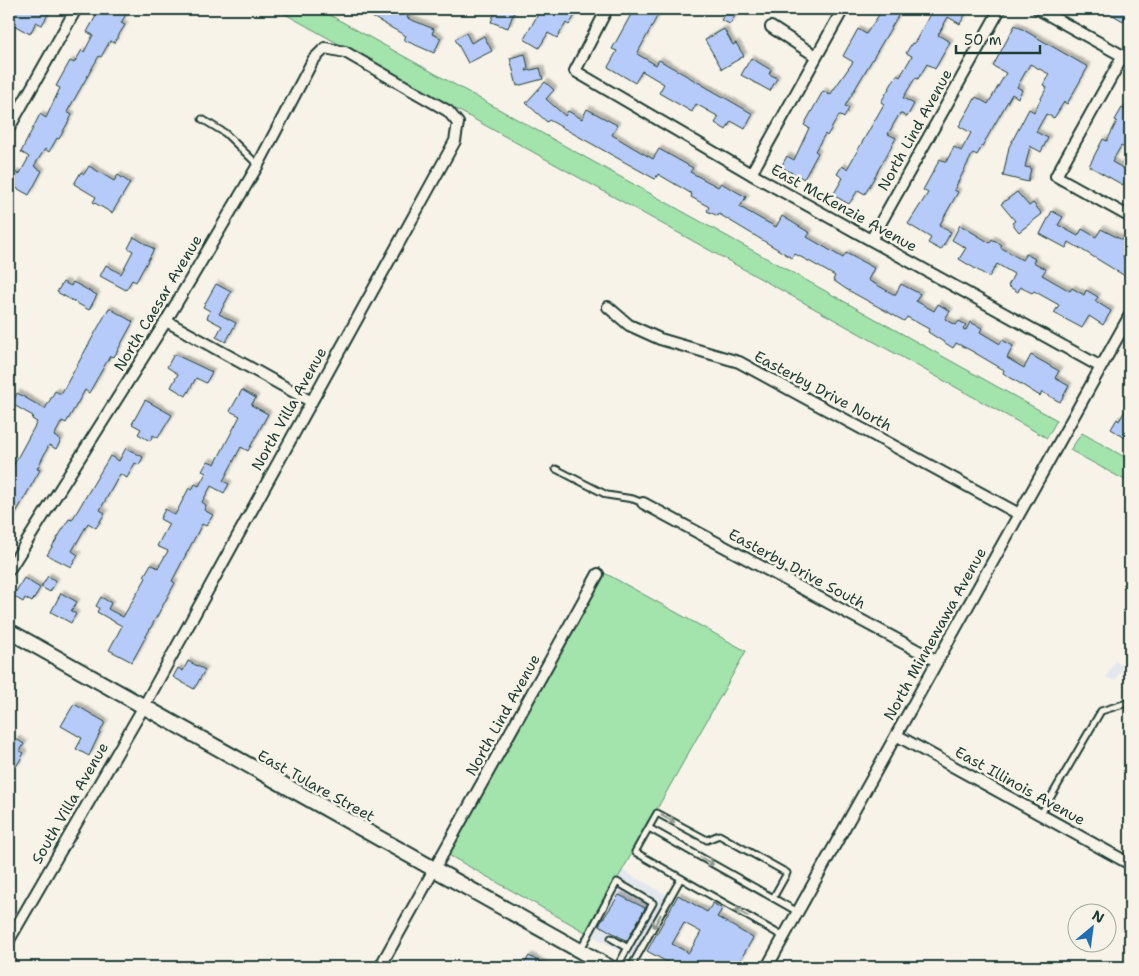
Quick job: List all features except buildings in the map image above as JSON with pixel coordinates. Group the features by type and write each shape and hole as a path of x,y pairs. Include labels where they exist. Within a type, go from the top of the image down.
{"main road":[{"name":"East Tulare Street","path":"9,631 143,708 609,967"}],"street":[{"path":"9,128 76,9"},
{"name":"East McKenzie Avenue","path":"607,9 575,72 751,174 1101,367"},
{"path":"751,174 843,9"},
{"name":"North Lind Avenue","path":"871,240 1000,9"},
{"path":"1038,9 1123,56 1056,176 1130,216"},
{"path":"771,27 816,56"},
{"name":"North Caesar Avenue","path":"9,570 166,321 258,165 313,60 325,48 344,52 448,111 458,124"},
{"name":"North Villa Avenue","path":"143,708 310,401 455,141 458,124"},
{"name":"Easterby Drive North","path":"608,308 629,325 660,339 739,362 1019,514"},
{"name":"North Minnewawa Avenue","path":"767,967 1130,315"},
{"path":"166,321 310,401"},
{"name":"Easterby Drive South","path":"643,503 937,661"},
{"name":"North Lind Avenue","path":"380,967 435,871 598,574"},
{"name":"South Villa Avenue","path":"9,940 143,708"},
{"name":"East Illinois Avenue","path":"896,735 1130,864"}],"lane":[{"path":"202,119 224,133 258,165"},
{"path":"556,469 607,495 633,499 643,503"},
{"path":"1041,814 1101,711 1130,702"},
{"path":"773,898 787,874 719,834 708,840 657,813 635,852 785,937"},
{"path":"649,828 798,912"},
{"path":"631,967 681,878"},
{"path":"580,951 617,882 653,903 617,967"},
{"path":"611,938 628,948"}],"shaded area":[{"path":"1115,661 1124,666 1115,681 1106,677"},
{"path":"622,870 667,895 632,958 587,933"}],"green space":[{"path":"276,9 319,9 1057,420 1047,438"},
{"path":"1082,433 1130,460 1130,483 1070,450"},
{"path":"603,572 746,651 587,933 445,853"}]}
